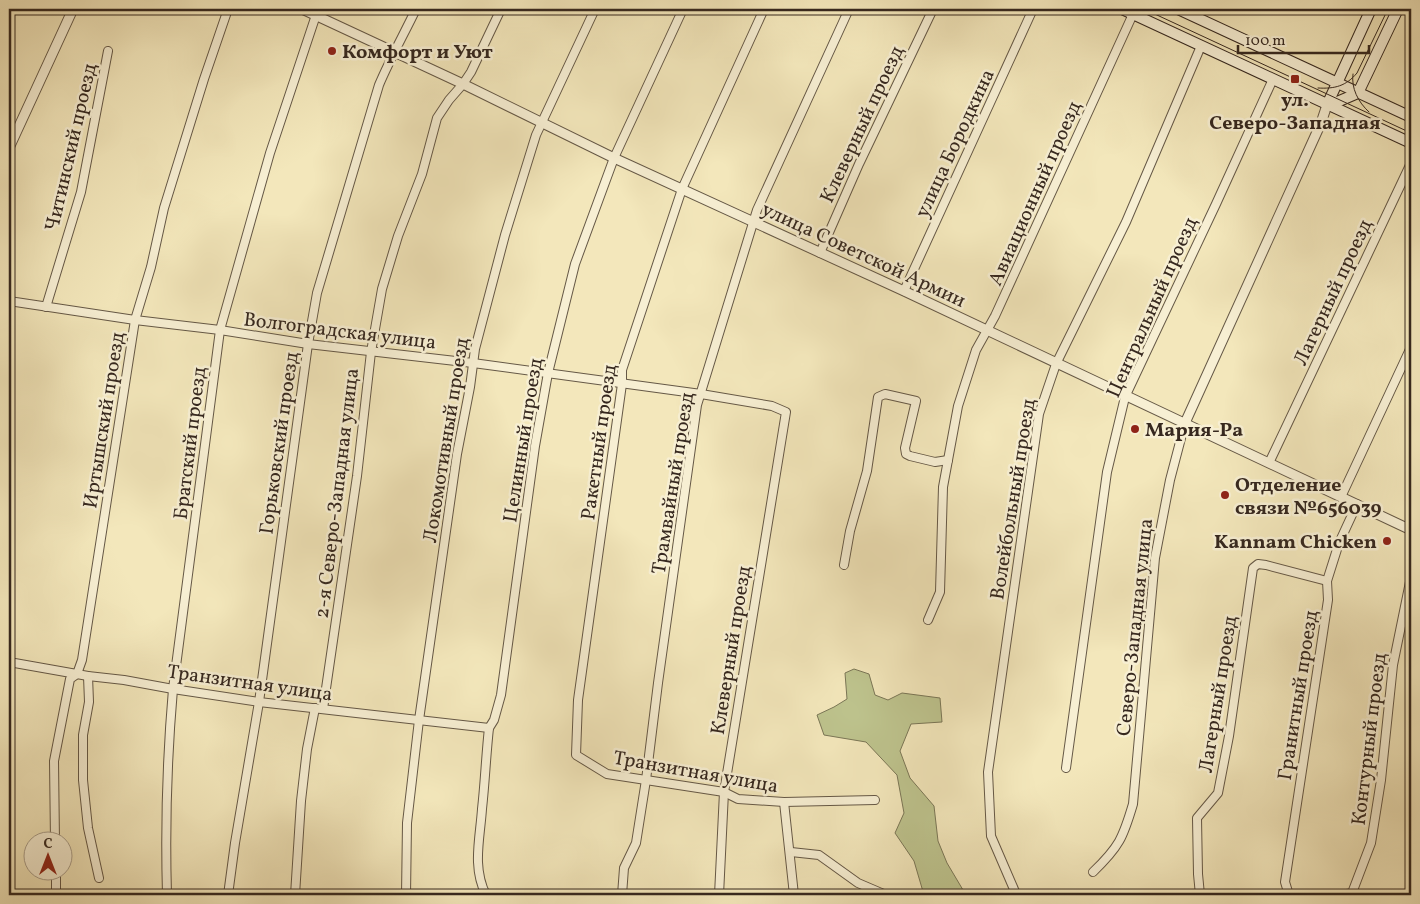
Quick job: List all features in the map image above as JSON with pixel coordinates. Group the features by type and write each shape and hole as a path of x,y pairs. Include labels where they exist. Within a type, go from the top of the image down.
{"main road":[{"path":"1122,9 1411,143"},
{"path":"1178,9 1411,117"},
{"name":"Северо-Западная улица","path":"1327,105 1371,9"},
{"path":"1327,105 1344,100 1358,92 1398,9"}],"street":[{"path":"9,148 73,9"},
{"name":"Иртышский проезд","path":"55,832 54,761 70,679 77,674 82,660 135,320 151,267 164,208 204,78 228,9"},
{"name":"улица Советской Армии","path":"302,9 316,12 393,52 614,158 904,291 1125,397 1185,423 1411,530"},
{"name":"Горьковский проезд","path":"228,895 259,702 308,344 320,284 379,85 393,52 416,9"},
{"name":"2-я Северо-Западная улица","path":"294,895 307,749 319,709 357,476 371,352 382,290 398,236 422,174 437,118 448,100 471,72 501,9"},
{"name":"Локомотивный проезд","path":"406,895 407,823 419,720 456,464 475,349 505,235 536,134 596,9"},
{"name":"Целинный проезд","path":"486,895 479,877 476,858 489,728 494,720 501,695 535,446 548,373 575,264 614,158 683,9"},
{"name":"Ракетный проезд","path":"576,754 578,700 622,384 622,370 682,189 764,9"},
{"name":"Трамвайный проезд","path":"622,895 624,868 636,843 646,780 697,405 757,210 849,9"},
{"name":"Клеверный проезд","path":"820,253 859,164 933,9"},
{"name":"улица Бородкина","path":"904,291 1033,9"},
{"name":"Братский проезд","path":"167,895 166,817 169,730 220,330 270,153 316,12"},
{"name":"Авиационный проезд","path":"928,620 940,592 943,487 958,406 976,350 995,316 1133,14"},
{"name":"Волейбольный проезд","path":"1016,894 991,836 988,772 1039,414 1056,364 1126,222 1201,46"},
{"name":"Читинский проезд","path":"46,307 81,192 108,51"},
{"name":"Центральный проезд","path":"1066,768 1107,472 1125,397 1188,266 1273,79"},
{"name":"Северо-Западная улица","path":"1093,872 1112,854 1125,834 1133,804 1155,558 1170,480 1185,423 1327,105"},
{"name":"Лагерный проезд","path":"1269,463 1411,163"},
{"name":"Волгоградская улица","path":"9,301 308,344 473,363 701,394 772,406 786,412"},
{"path":"1341,497 1411,347"},
{"path":"844,565 850,531 867,471 878,397 885,394 916,401 905,448 906,454 935,462 948,460"},
{"name":"Клеверный проезд","path":"720,895 724,792 786,412"},
{"name":"Гранитный проезд","path":"1289,895 1285,882 1328,600 1327,582 1339,542 1357,504"},
{"name":"Лагерный проезд","path":"1200,895 1197,818 1218,793 1229,736 1253,568 1258,564 1266,565 1327,582"},
{"name":"Контурный проезд","path":"1342,895 1354,894 1371,843 1381,780 1393,665 1411,577"},
{"name":"Транзитная улица","path":"9,662 259,702 489,728"},
{"path":"88,676 89,702 83,735 83,780 88,828 99,878"},
{"name":"Транзитная улица","path":"576,754 608,774 621,778 724,792 738,798 784,802 875,800"},
{"path":"784,802 791,852 794,895"},
{"path":"791,852 820,855 858,883 886,895"},
{"path":"56,882 56,895"}],"green space":[{"path":"854,669 869,674 875,695 888,700 902,693 940,698 942,722 911,724 900,751 910,778 934,806 938,841 947,863 966,895 924,895 914,861 895,833 904,813 897,775 866,742 824,735 817,715 847,699 845,673"}],"tram line":[{"path":"1144,9 1411,133"},
{"path":"1318,88 1340,86 1357,73 1388,9"},
{"path":"1353,74 1356,95 1369,112"}],"place":[{"name":"Комфорт и Уют","path":"332,51"},
{"name":"ул. Северо-Западная","path":"1295,79"},
{"name":"Мария-Ра","path":"1135,429"},
{"name":"Отделение связи №656039","path":"1225,495"},
{"name":"Kannam Chicken","path":"1387,541"}]}
